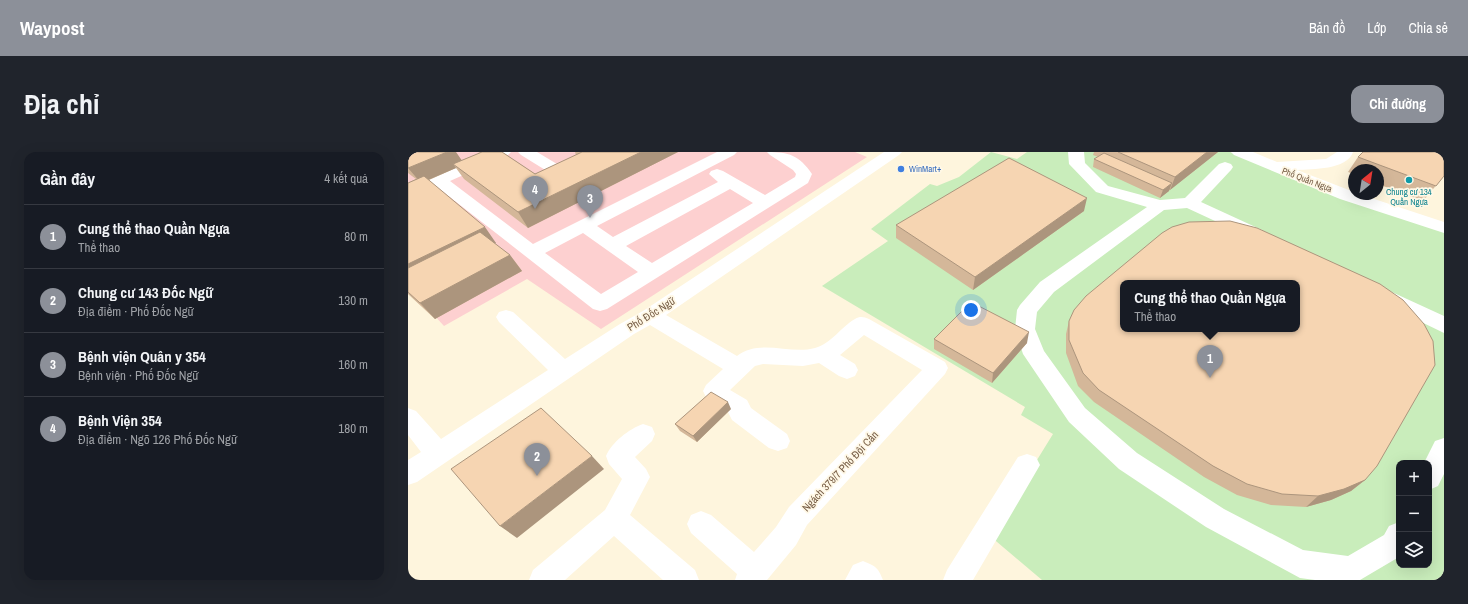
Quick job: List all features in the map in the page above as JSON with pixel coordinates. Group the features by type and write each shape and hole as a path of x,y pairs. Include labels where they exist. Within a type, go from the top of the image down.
{"street":[{"path":"415,190 503,152"},
{"path":"526,152 561,173"},
{"path":"532,252 729,152"},
{"path":"600,304 802,180 804,174 799,168 775,152"},
{"name":"Phố Đốc Ngữ","path":"408,474 627,329 650,316 894,152"},
{"path":"1076,152 1077,164 1102,189 1160,205 1190,202 1268,240"},
{"path":"1273,166 1329,163 1344,155 1345,152"},
{"name":"Phố Quần Ngựa","path":"1251,154 1273,166 1346,195 1444,228"},
{"path":"702,165 764,202"},
{"path":"1190,202 1225,167"},
{"path":"438,180 600,304 627,329"},
{"path":"613,245 730,182"},
{"path":"1160,205 1047,287 1027,310 1026,329 1034,354 1077,415 1128,461 1215,518 1300,564 1350,570 1394,545 1396,541"},
{"path":"585,226 651,272"},
{"path":"711,235 741,254"},
{"path":"1366,287 1444,324"},
{"path":"650,316 739,367"},
{"path":"506,317 563,371"},
{"name":"Ngách 379/7 Phố Đội Cấn","path":"753,576 786,536 798,516 826,484 937,368 862,324 844,340 823,355"},
{"path":"778,441 740,413 739,407 714,390 747,360 763,355 811,357 823,355 847,370"},
{"path":"408,418 438,454"},
{"path":"543,580 614,518 636,477 618,456 643,434"},
{"path":"1432,472 1444,449"},
{"path":"965,577 1027,465"},
{"path":"614,518 685,580"},
{"path":"701,524 753,576"},
{"path":"859,580 863,575 869,580"}],"shaded area":[{"path":"417,152 855,152 867,157 601,329 527,279 444,326 408,287 408,156"}],"green space":[{"path":"991,152 1017,159 1027,152 1230,152 1348,196 1348,200 1358,200 1444,232 1444,580 1042,580 990,536 1053,434 1021,415 1025,407 822,286 888,241 871,229 930,184 937,186 959,177"}],"building":[{"path":"408,152 447,152 408,168"},
{"path":"482,152 502,152 535,174 582,152 641,152 518,212 453,164"},
{"path":"1118,152 1207,152 1175,177"},
{"path":"1363,152 1442,152 1444,153 1444,176 1436,186 1384,167 1384,164 1377,164 1358,157"},
{"path":"1104,153 1172,183 1163,190 1094,159"},
{"path":"1009,158 1087,198 975,277 896,225"},
{"path":"424,176 485,227 408,264 408,183"},
{"path":"1230,221 1257,228 1380,284 1403,300 1424,324 1433,341 1435,365 1377,466 1365,480 1344,489 1318,496 1282,494 1247,484 1213,466 1099,390 1083,373 1069,340 1069,321 1074,310 1086,296 1162,233 1172,227 1189,222"},
{"path":"480,232 510,255 420,303 408,292 408,268"},
{"path":"971,302 1029,332 993,373 934,339"},
{"path":"711,392 728,402 693,436 675,424"},
{"path":"541,408 592,456 500,526 451,469"}],"place":[{"name":"WinMart+","path":"901,169"},
{"name":"Chung cư 134 Quần Ngựa","path":"1409,180"},
{"name":"Bệnh Viện 354","path":"535,209"},
{"name":"Bệnh viện Quân y 354","path":"590,218"},
{"name":"Cung thể thao Quần Ngựa","path":"1210,378"},
{"name":"Chung cư 143 Đốc Ngữ","path":"537,476"}]}
